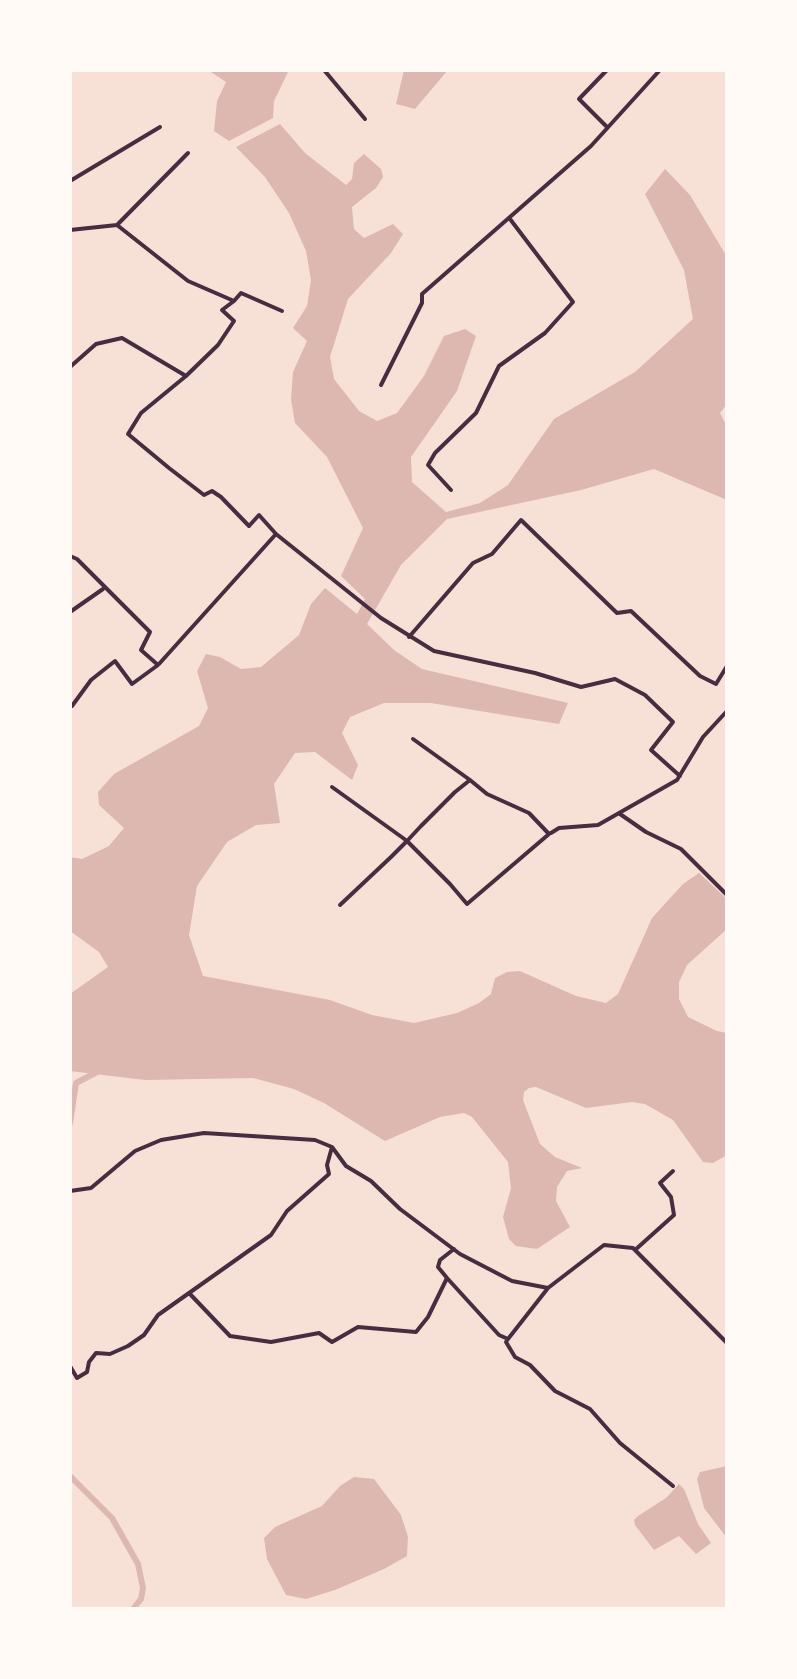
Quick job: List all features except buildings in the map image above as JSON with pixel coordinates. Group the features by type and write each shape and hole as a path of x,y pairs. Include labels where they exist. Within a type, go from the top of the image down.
{"street":[{"path":"324,70 365,119"},
{"path":"607,70 579,99 608,128"},
{"path":"381,385 422,302 422,294 608,128 660,70"},
{"path":"70,182 160,127"},
{"path":"70,230 117,225 188,153"},
{"path":"452,490 428,465 435,453 476,413 499,366 545,334 573,302 510,219"},
{"path":"117,225 188,281 234,301"},
{"path":"282,311 241,292 222,310 234,321 218,346 141,413 128,434 204,495 212,491 221,497 250,526 259,514 276,534 360,602 434,651 535,672 581,687 615,679 646,696 672,717 671,725 651,750 680,776"},
{"path":"70,368 96,344 122,338 186,376"},
{"path":"408,637 472,563 492,554 521,520 617,614 631,610 700,676 716,684 727,666"},
{"path":"70,704 91,680 116,661 132,684 158,666 276,534"},
{"path":"70,556 150,632 141,650 158,666"},
{"path":"70,612 104,588"},
{"path":"332,787 406,841 467,904 549,834 559,828 598,825 680,776 704,737 727,711"},
{"path":"413,739 487,794 529,812 549,834"},
{"path":"340,905 470,780"},
{"path":"620,814 681,850 727,895"},
{"path":"70,1191 91,1188 135,1151 161,1140 195,1133 296,1137 332,1147 346,1166 371,1181 400,1209 454,1249 512,1281 548,1288"},
{"path":"70,1366 77,1378 87,1372 92,1356 128,1346 144,1335 158,1315 277,1230 287,1211 329,1174 327,1164 332,1147"},
{"path":"635,1250 675,1212 671,1197 660,1182 674,1171"},
{"path":"673,1486 620,1443 590,1409 555,1391 530,1365 515,1357 506,1342 548,1288 604,1245 625,1245 635,1250 727,1343"},
{"path":"454,1249 440,1260 438,1267 498,1334 508,1339"},
{"path":"190,1294 230,1336 272,1342 320,1333 332,1342 358,1327 416,1332 447,1278"}],"shaded area":[{"path":"208,70 289,70 274,101 273,118 229,141 214,131 217,101 226,82"},
{"path":"404,70 448,70 415,109 396,104"},
{"path":"280,124 305,153 346,185 352,179 354,163 364,154 381,169 383,177 376,188 352,207 354,229 364,238 393,224 403,234 391,253 348,299 330,357 334,379 359,411 377,421 397,413 424,376 444,336 465,329 476,336 457,391 411,457 412,482 446,512 480,503 508,485 554,419 635,372 693,319 684,270 645,194 665,169 690,195 727,257 727,404 720,413 727,427 727,500 654,469 581,490 447,519 401,565 367,624 394,650 422,669 568,703 559,724 431,703 384,703 350,717 342,733 358,765 352,780 315,752 295,753 274,784 280,823 256,825 227,842 197,886 189,935 203,976 330,1000 372,1015 414,1023 457,1013 479,1003 491,994 495,978 507,972 520,971 576,996 606,1003 618,994 652,918 683,884 699,873 727,899 727,929 687,965 679,982 679,999 688,1017 727,1033 727,1155 713,1163 703,1162 673,1120 645,1104 586,1108 536,1087 529,1088 523,1100 540,1144 555,1157 582,1168 567,1171 557,1187 556,1201 570,1227 537,1249 516,1246 509,1239 503,1217 511,1188 508,1162 472,1117 464,1113 440,1117 385,1141 324,1103 294,1089 253,1078 145,1080 70,1071 70,994 108,967 99,952 70,931 70,857 82,859 109,846 124,828 99,805 98,792 114,774 199,726 208,708 197,671 206,654 241,669 261,667 299,635 311,604 325,588 357,614 365,599 341,576 363,528 327,457 295,423 291,399 293,372 307,341 293,328 307,306 311,280 306,251 289,213 265,177 236,147"},
{"path":"727,1466 727,1538 704,1508 697,1479 700,1472"},
{"path":"354,1477 374,1479 401,1515 408,1537 407,1556 335,1590 306,1599 286,1595 267,1559 264,1538 275,1527 322,1506"},
{"path":"679,1484 711,1543 696,1554 679,1536 654,1550 635,1525 638,1516 666,1498"}],"waterway":[{"path":"70,1123 76,1083 99,1071"},
{"path":"70,1476 112,1518 138,1564 143,1588 133,1609"}]}
